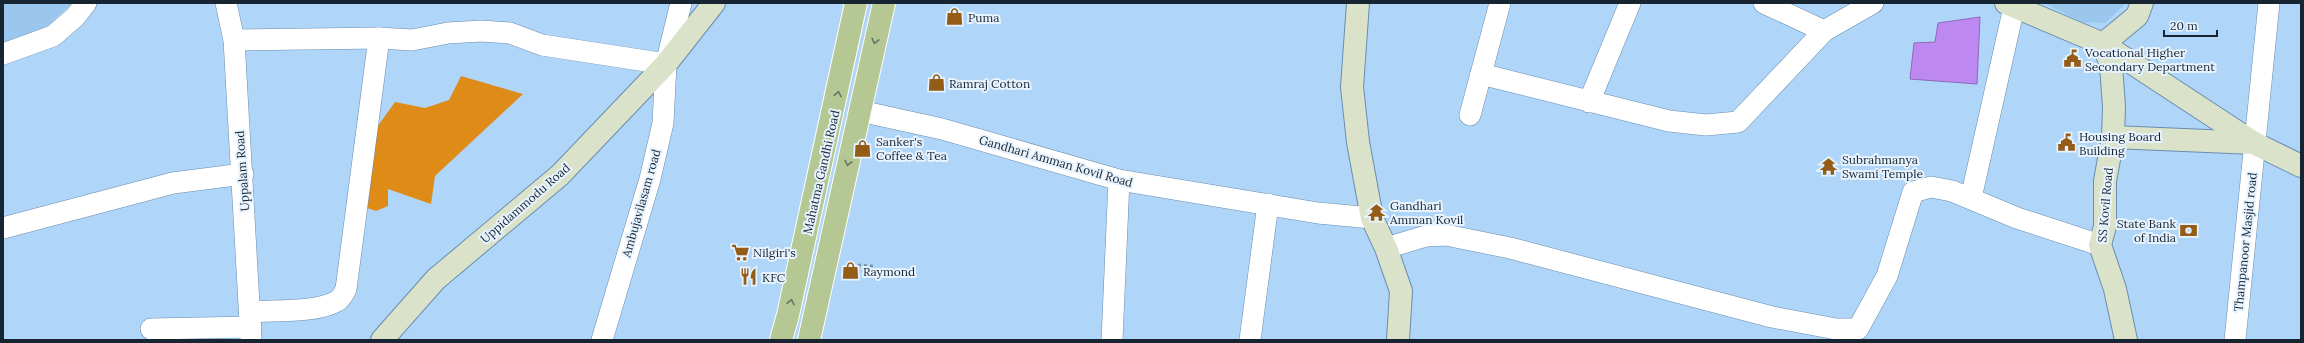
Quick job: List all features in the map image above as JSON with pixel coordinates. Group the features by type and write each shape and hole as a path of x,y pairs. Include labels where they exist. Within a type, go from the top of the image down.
{"main road":[{"name":"Mahatma Gandhi Road","path":"781,340 834,111 856,3"},
{"name":"Mahatma Gandhi Road","path":"808,340 884,3"}],"street":[{"path":"3,54 53,36 75,17 86,3"},
{"name":"Uppalam Road","path":"226,3 234,40 251,326"},
{"name":"Ambujavilasam road","path":"602,340 650,179 661,130 666,64 681,3"},
{"name":"Uppidammodu Road","path":"382,340 436,279 560,175 666,64 714,3"},
{"path":"1358,3 1352,87 1358,142 1372,218 1386,248 1401,291 1398,340"},
{"path":"1470,115 1500,3"},
{"path":"1589,102 1630,3"},
{"path":"1764,3 1824,31"},
{"path":"1481,74 1589,102 1676,122 1706,125 1738,122 1824,31 1874,3"},
{"path":"2103,44 2138,16 2142,3"},
{"name":"Thampanoor Masjid road","path":"2235,340 2269,3"},
{"path":"1971,198 2010,5 2103,44 2254,143 2301,166"},
{"path":"234,40 379,38 412,40 448,33 481,31 510,33 542,45 666,64"},
{"path":"151,329 251,326 307,308 329,305 338,300 346,289 379,38"},
{"name":"SS Kovil Road","path":"2103,44 2111,65 2114,137 2105,181 2105,226 2100,246 2115,289 2126,340"},
{"name":"Gandhari Amman Kovil Road","path":"860,112 942,129 1119,180 1318,213 1372,218"},
{"path":"2114,137 2254,143"},
{"path":"3,228 173,183 243,174"},
{"path":"1112,340 1119,180"},
{"path":"1386,248 1426,236 1446,236 1510,248 1772,317 1857,334 1887,276 1913,192 1931,187 1952,191 2017,218 2100,246"},
{"path":"1250,340 1268,204"}],"path":[{"path":"842,263 874,266"}],"shaded area":[{"path":"3,3 72,3 46,27 14,49 3,52"},
{"path":"2045,3 2126,3 2105,23 2081,22"},
{"path":"1980,17 1977,84 1910,79 1914,43 1935,42 1938,23"},
{"path":"461,76 523,94 435,176 431,204 388,189 388,206 376,211 361,206 375,130 395,102 425,108 449,100"}],"place":[{"name":"Puma","path":"955,17"},
{"name":"Vocational Higher Secondary Department","path":"2072,59"},
{"name":"Ramraj Cotton","path":"936,83"},
{"name":"Housing Board Building","path":"2066,143"},
{"name":"Sanker's Coffee & Tea","path":"863,148"},
{"name":"Subrahmanya Swami Temple","path":"1829,166"},
{"name":"Gandhari Amman Kovil","path":"1377,212"},
{"name":"State Bank of India","path":"2189,230"},
{"name":"Nilgiri's","path":"740,252"},
{"name":"Raymond","path":"850,271"},
{"name":"KFC","path":"749,277"}]}
